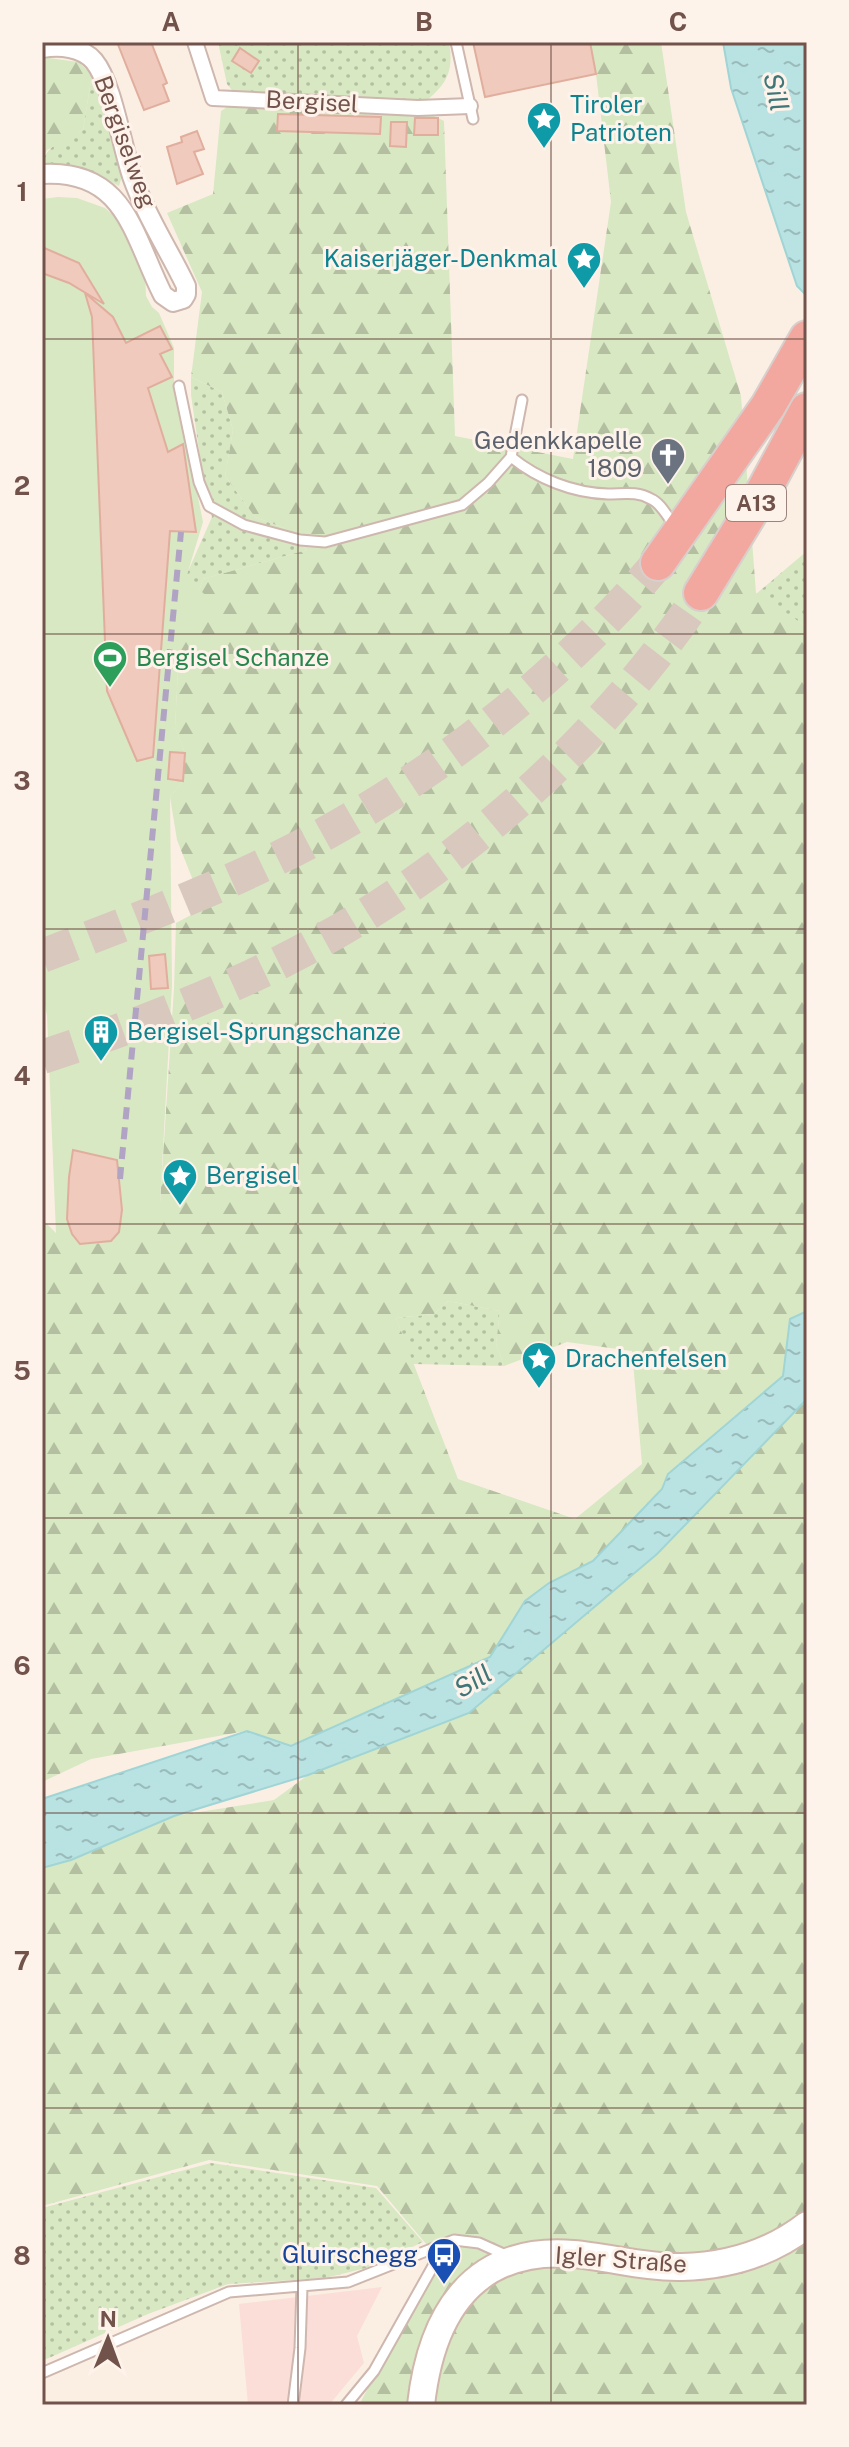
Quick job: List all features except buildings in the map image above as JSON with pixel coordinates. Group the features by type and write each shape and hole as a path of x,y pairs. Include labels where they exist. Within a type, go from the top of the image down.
{"highway":[{"name":"A13","path":"658,563 768,406 807,338"},
{"name":"A13","path":"701,593 764,490 807,410"}],"main road":[{"name":"Igler Straße","path":"421,2405 435,2338 448,2311 470,2285 514,2258 572,2254 679,2267 717,2264 744,2259 807,2225"}],"street":[{"name":"Bergisel","path":"195,42 213,98 472,112"},
{"name":"Bergiselweg","path":"42,48 61,46 76,50 87,55 99,68 134,181 186,286 183,299 173,302 163,295 122,206 109,193 83,177 42,174"}],"lane":[{"name":"Bergisel","path":"456,42 472,112"},
{"path":"179,386 199,482 209,506 244,525 300,540 325,542 462,505 488,483 511,457 522,400"},
{"path":"511,457 538,475 577,490 608,494 637,493 655,500 688,522"},
{"path":"42,2373 229,2292 348,2282 454,2240 479,2243 514,2258"},
{"path":"346,2405 374,2371 446,2243"},
{"path":"293,2405 300,2348 302,2287"}],"shaded area":[{"path":"382,2287 357,2336 364,2363 329,2405 248,2405 239,2304"}],"green space":[{"path":"218,42 449,42 450,64 440,87 418,108 239,99 227,84"},
{"path":"590,42 661,42 686,212 741,396 756,593 807,627 807,1311 790,1319 783,1376 668,1474 662,1489 593,1561 549,1583 525,1601 490,1657 291,1746 246,1731 91,1759 42,1782 42,1219 56,1233 160,1203 176,923 204,908 177,840 170,797 183,781 185,753 175,727 179,651 203,579 307,550 284,528 255,517 225,476 233,430 222,392 191,377 202,292 167,213 213,194 221,111 239,99 418,108 444,121 455,436 573,459 611,202","holes":["448,1301 500,1311 496,1344 504,1366 567,1342 632,1351 642,1464 575,1519 458,1479 396,1318 434,1314"]},
{"path":"42,57 78,62 92,74 83,130 47,150 42,162"},
{"path":"92,74 122,176 119,186 82,171 42,168 50,149 83,130"},
{"name":"Bergisel Schanze","path":"77,198 105,208 119,221 134,245 145,274 146,296 159,313 174,348 174,381 203,522 186,578 210,599 179,651 175,727 185,753 183,781 170,797 172,985 160,1203 125,1242 74,1245 56,1233 47,1016 42,990 42,199"},
{"path":"191,377 222,392 233,430 225,476 255,517 284,528 307,550 203,579 179,651 185,578 212,517 203,478"},
{"path":"807,551 807,627 756,594"},
{"path":"448,1301 500,1311 496,1344 504,1366 413,1364 396,1318 434,1314"},
{"path":"807,1399 807,2405 359,2405 438,2258 377,2186 209,2160 42,2206 42,1868 71,1860 174,1816 274,1800 308,1775 469,1713 657,1554"},
{"path":"211,2163 376,2188 423,2242 366,2268 325,2278 228,2284 148,2314 42,2361 42,2208"}],"water":[{"name":"Sill","path":"723,42 805,42 807,296 797,286 731,88"},
{"name":"Sill","path":"807,1311 807,1399 657,1554 469,1713 308,1775 174,1816 71,1860 42,1868 42,1799 247,1731 291,1746 490,1657 525,1601 549,1583 593,1561 662,1489 668,1474 783,1376 790,1319"}],"tunnel":[{"path":"42,956 222,884 292,851 373,806 462,746 504,713 584,642 658,563"},
{"path":"42,1057 162,1015 240,982 315,944 403,891 452,855 545,777 629,689 701,593"}],"railway":[{"path":"120,1179 181,532"}],"place":[{"name":"Tiroler Patrioten","path":"544,150"},
{"name":"Kaiserjäger-Denkmal","path":"584,290"},
{"name":"Gedenkkapelle 1809","path":"668,486"},
{"name":"Bergisel Schanze","path":"110,689"},
{"name":"Bergisel-Sprungschanze","path":"101,1063"},
{"name":"Bergisel","path":"180,1207"},
{"name":"Drachenfelsen","path":"539,1390"},
{"name":"Gluirschegg","path":"444,2286"}]}
